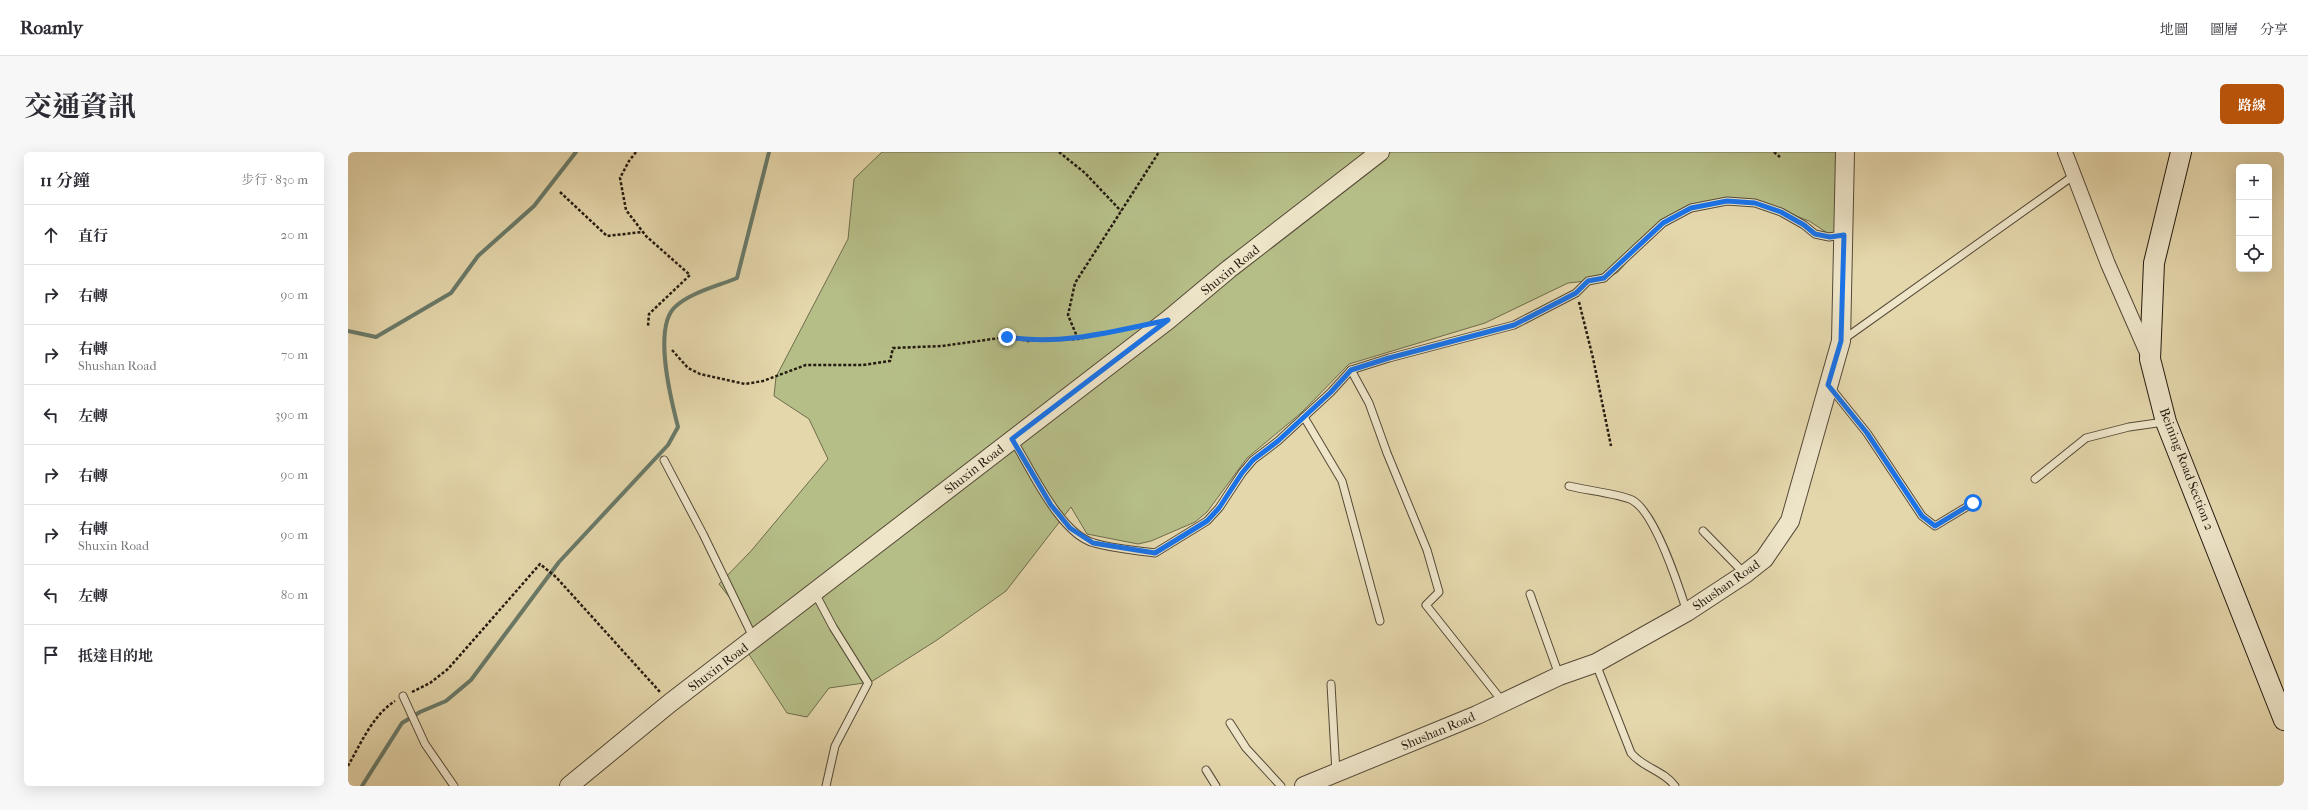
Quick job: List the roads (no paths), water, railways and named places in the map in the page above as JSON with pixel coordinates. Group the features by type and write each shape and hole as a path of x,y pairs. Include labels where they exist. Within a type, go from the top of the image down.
{"main road":[{"path":"2150,359 2154,316 2154,263 2181,152"},
{"name":"Beining Road Section 2","path":"2150,359 2166,422 2284,720"}],"street":[{"name":"Shuxin Road","path":"569,786 670,704 1168,320 1229,270 1380,152"},
{"name":"Shushan Road","path":"1304,786 1503,702 1560,676 1596,663 1687,612 1745,574 1764,559 1790,521 1841,341 1845,152"},
{"name":"Beining Road Section 2","path":"2065,152 2108,264 2150,359"}],"lane":[{"path":"1841,341 2073,176"},
{"path":"1012,439 1051,505 1070,528 1093,543 1155,553 1207,521 1219,508 1242,473 1253,460 1304,417 1331,392 1351,370 1389,358 1514,325 1576,293 1588,281 1604,278 1663,223 1691,208 1727,201 1755,203 1781,212 1804,225 1815,234 1830,237 1844,235"},
{"path":"1351,370 1369,403 1387,453 1427,550 1439,592 1426,605 1503,702"},
{"path":"1828,385 1867,433 1922,516 1935,526 1973,503"},
{"path":"1304,417 1342,481 1380,621"},
{"path":"2035,479 2086,438 2129,427 2166,422"},
{"path":"664,460 704,534 754,639"},
{"path":"1569,486 1632,500 1652,523 1674,571 1687,612"},
{"path":"1703,531 1745,574"},
{"path":"815,593 833,627 868,683 835,746 826,786"},
{"path":"1530,594 1560,676"},
{"path":"1596,663 1631,753 1638,762 1669,778 1675,786"},
{"path":"1331,684 1336,773"},
{"path":"403,696 425,744 454,786"},
{"path":"1230,723 1246,748 1281,786"},
{"path":"1206,770 1216,786"}],"waterway":[{"path":"348,331 376,337 451,293 478,256 534,206 576,152"},
{"path":"362,786 402,723 420,712 446,701 471,680 559,562 668,445 678,427 671,400 665,364 665,330 669,316 676,306 682,301 705,290 737,278 769,152"}]}
